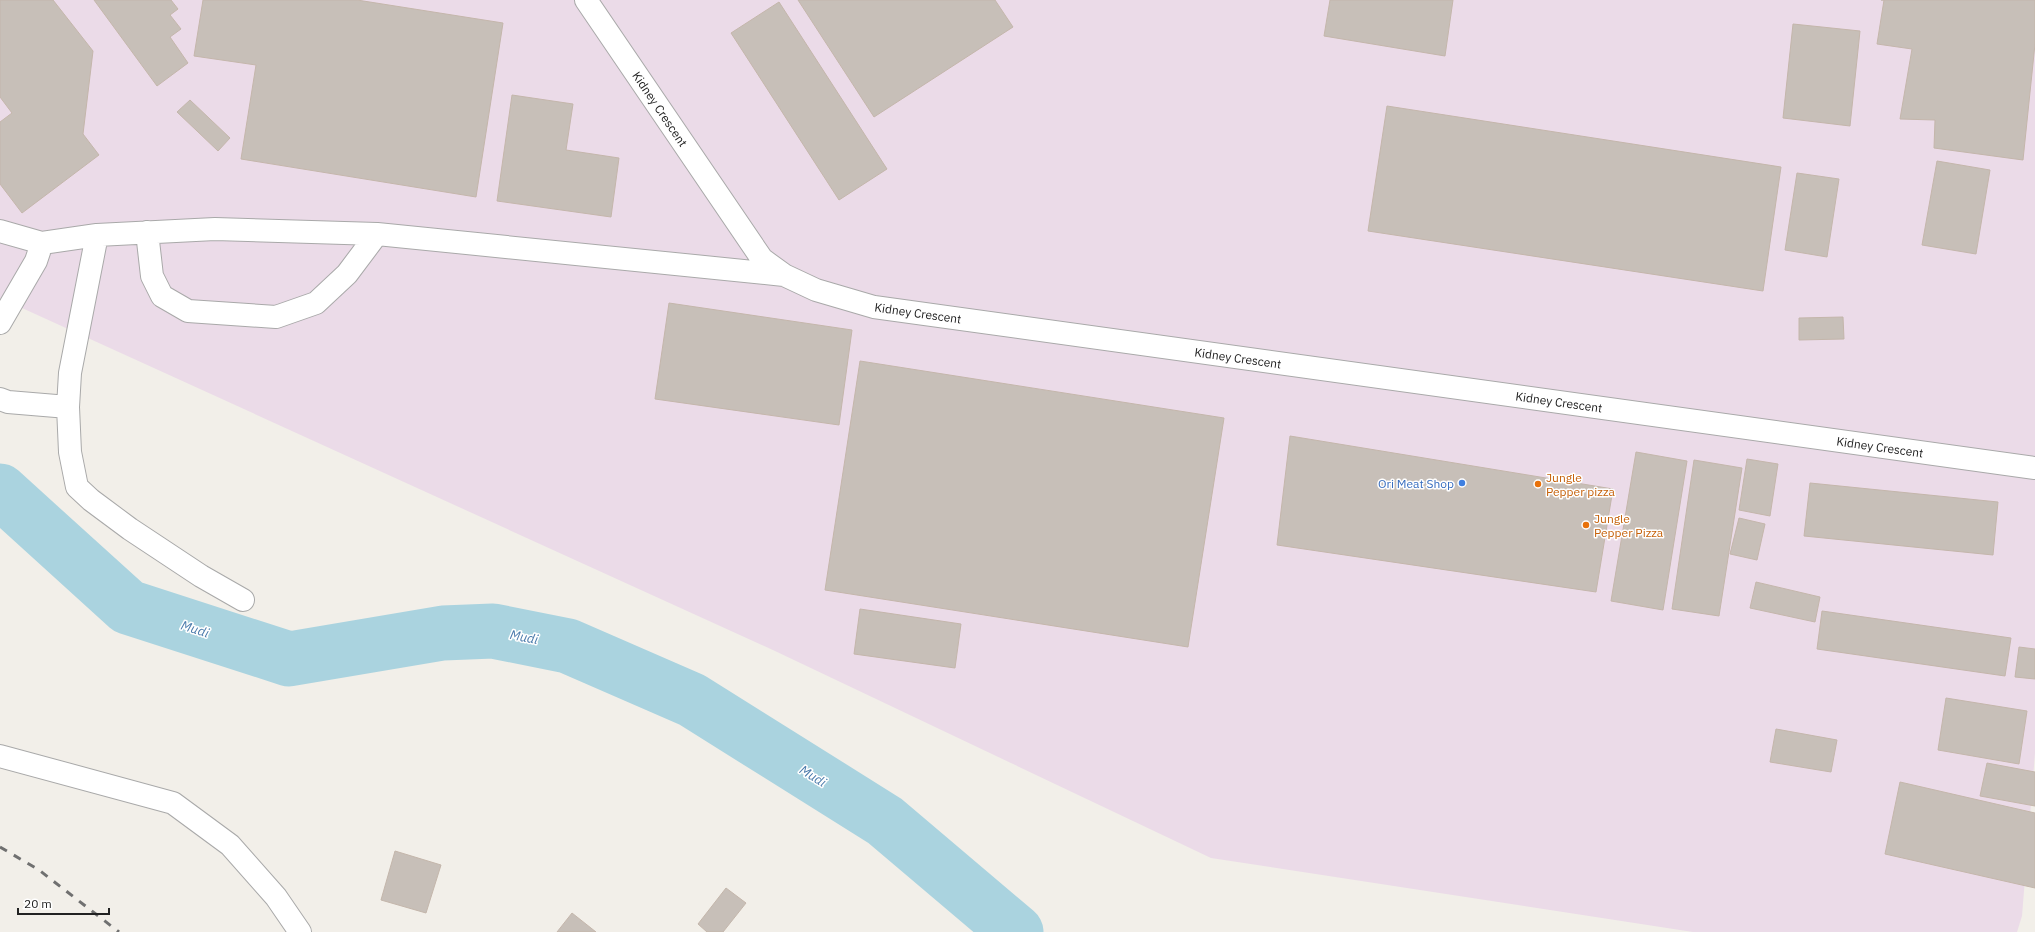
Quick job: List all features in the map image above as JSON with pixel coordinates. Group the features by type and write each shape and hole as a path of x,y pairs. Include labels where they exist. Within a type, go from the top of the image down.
{"street":[{"name":"Kidney Crescent","path":"586,0 762,258 784,276 816,290 874,307 2035,468"},
{"path":"0,231 42,243 98,235 215,229 377,234 784,276"},
{"path":"147,232 152,276 162,296 188,311 276,317 316,303 347,274 377,234"},
{"path":"98,235 70,373 68,407 70,452 77,487 91,500 130,529 201,576 243,600"},
{"path":"0,323 36,261 42,243"},
{"path":"0,399 8,402 68,407"},
{"path":"0,756 173,803 230,845 276,897 300,932"}],"shaded area":[{"path":"0,0 2035,0 2035,753 2022,916 2017,932 1693,932 1211,858 775,651 0,298"}],"building":[{"path":"0,0 53,0 93,51 83,134 99,155 22,213 0,184 0,122 12,113 0,97"},
{"path":"94,0 171,0 178,9 170,15 181,29 170,37 188,63 157,86"},
{"path":"203,0 357,0 503,23 476,197 241,159 256,65 194,56"},
{"path":"798,0 995,0 1013,27 874,117"},
{"path":"1330,0 1453,0 1445,56 1324,36"},
{"path":"1884,0 2035,0 2035,44 2023,160 1934,148 1935,120 1900,119 1912,49 1877,44"},
{"path":"779,2 887,169 839,200 731,33"},
{"path":"1793,24 1860,31 1850,126 1783,118"},
{"path":"512,95 573,104 566,150 619,158 611,217 497,201"},
{"path":"190,100 230,138 218,151 177,112"},
{"path":"1387,106 1781,167 1763,291 1368,231"},
{"path":"1937,161 1990,170 1976,254 1922,245"},
{"path":"1797,173 1839,179 1827,257 1785,250"},
{"path":"669,303 852,330 839,425 655,399"},
{"path":"1843,317 1844,339 1799,340 1799,318"},
{"path":"860,361 1224,418 1188,647 825,590"},
{"path":"1290,436 1613,489 1596,592 1277,545"},
{"path":"1636,452 1687,461 1663,610 1611,601"},
{"path":"1747,459 1778,464 1770,516 1739,510"},
{"path":"1694,460 1742,468 1719,616 1672,609"},
{"path":"1810,483 1998,502 1993,555 1804,536"},
{"path":"1739,518 1765,524 1757,560 1730,554"},
{"path":"1756,582 1820,597 1815,622 1750,608"},
{"path":"860,609 961,624 955,668 854,654"},
{"path":"1822,611 2011,638 2005,676 1817,649"},
{"path":"2019,647 2035,649 2035,679 2015,677"},
{"path":"1946,698 2027,711 2019,764 1938,750"},
{"path":"1776,729 1837,740 1831,772 1770,762"},
{"path":"1987,763 2035,772 2035,806 1980,796"},
{"path":"1900,782 2035,813 2035,888 1885,854"},
{"path":"395,851 441,865 426,913 381,900"},
{"path":"726,888 746,903 723,932 707,932 698,924"},
{"path":"572,913 596,932 557,932"}],"waterway":[{"name":"Mudi","path":"0,491 128,607 289,659 443,633 493,631 568,646 692,700 885,821 1016,932"},
{"path":"0,495 31,532 151,624 259,666 349,645 439,618 496,623 571,637 668,687 697,691 885,821"}],"railway":[{"path":"0,847 39,870 119,932"}],"place":[{"name":"Ori Meat Shop","path":"1462,483"},
{"name":"Jungle Pepper pizza","path":"1538,484"},
{"name":"Jungle Pepper Pizza","path":"1586,525"}]}
